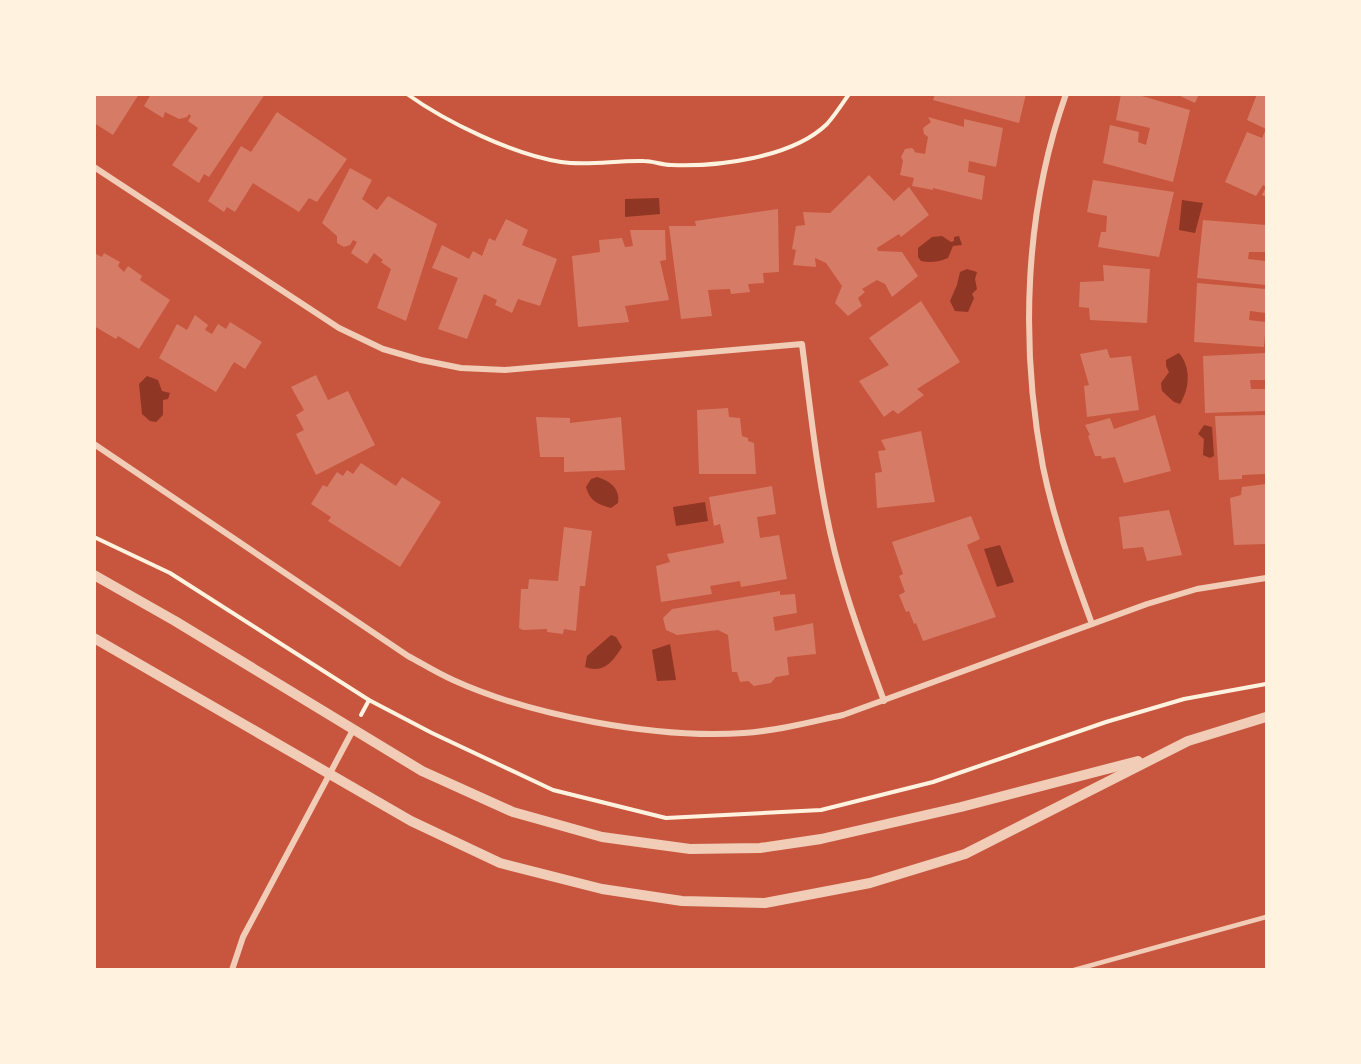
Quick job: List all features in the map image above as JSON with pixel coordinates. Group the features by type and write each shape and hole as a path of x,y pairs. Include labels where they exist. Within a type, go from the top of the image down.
{"street":[{"path":"1066,94 1047,161 1036,222 1030,281 1029,338 1034,406 1044,469 1060,535 1092,624"},
{"path":"94,167 339,328 383,349 421,360 461,368 505,370 802,344 821,484 835,552 855,622 884,701"},
{"path":"94,444 408,656 453,680 507,700 560,714 631,728 683,734 744,733 791,727 843,715 1147,604 1197,589 1266,578"},
{"path":"94,575 175,621 422,771 513,812 602,837 690,849 760,848 822,839 961,807 1158,755"},
{"path":"94,638 411,821 500,863 602,889 682,901 765,903 870,883 965,854 1188,741 1266,717"},
{"path":"232,969 243,937 353,730"}],"lane":[{"path":"1074,969 1266,916"}],"path":[{"path":"407,94 427,109 513,148 540,157 561,162 646,161 669,165 746,161 790,146 826,124 849,94"}],"shaded area":[{"path":"659,198 660,214 625,217 625,199"},
{"path":"1182,200 1203,203 1195,233 1179,230"},
{"path":"942,236 951,242 954,241 954,237 959,236 962,245 953,246 948,258 934,262 921,261 918,257 918,248 932,237"},
{"path":"967,269 977,272 975,279 977,289 972,294 974,298 968,312 955,311 950,301 960,272"},
{"path":"1179,353 1186,365 1188,378 1186,391 1180,404 1174,402 1162,391 1161,383 1169,372 1166,360"},
{"path":"147,376 158,380 162,391 170,393 168,399 163,400 163,415 156,422 150,421 142,414 139,384"},
{"path":"1204,425 1212,427 1214,456 1210,458 1203,455 1204,439 1198,434"},
{"path":"597,477 610,483 616,489 618,503 611,508 595,501 588,492 586,487 591,479"},
{"path":"705,502 708,521 676,526 673,507"},
{"path":"1000,545 1014,582 997,587 984,549"},
{"path":"611,635 616,637 622,647 615,657 607,665 598,669 585,667 587,656"},
{"path":"670,644 676,680 657,681 652,650"}],"building":[{"path":"94,94 139,94 113,135 94,123"},
{"path":"151,94 265,94 209,177 204,174 199,183 172,165 198,128 188,121 191,116 189,114 179,119 165,112 163,118 144,106"},
{"path":"935,94 1026,94 1019,123 933,100"},
{"path":"1121,94 1135,94 1190,110 1173,182 1103,163 1110,125 1139,132 1138,142 1146,145 1150,128 1116,120"},
{"path":"1176,94 1199,94 1195,103"},
{"path":"1257,94 1266,94 1266,129 1247,120"},
{"path":"277,112 347,159 317,202 309,198 299,212 253,183 235,212 227,207 224,212 208,201 241,146 251,152"},
{"path":"928,117 964,127 964,119 1003,128 996,167 969,161 968,172 985,176 982,200 933,188 933,190 912,186 914,178 900,175 903,161 901,157 905,149 912,148 914,152 925,154 928,137 924,134 923,128 931,122"},
{"path":"1266,129 1266,187 1263,185 1256,196 1225,182 1247,132 1262,138"},
{"path":"350,168 372,180 362,199 377,210 388,196 437,224 406,321 377,308 391,269 374,253 367,264 351,253 357,242 353,240 350,245 344,247 337,243 337,236 322,223"},
{"path":"869,175 894,201 909,187 929,215 901,237 899,234 877,248 878,251 902,252 918,276 892,297 885,284 877,280 862,289 865,292 858,298 862,306 848,316 835,303 842,286 826,263 815,258 816,267 793,265 796,250 792,249 796,226 805,225 803,212 830,213"},
{"path":"1093,180 1174,192 1159,257 1098,247 1101,232 1106,232 1107,216 1087,212"},
{"path":"778,209 779,272 763,273 764,283 748,284 750,292 731,294 730,289 708,290 712,316 681,319 669,226 696,226 695,221"},
{"path":"506,219 528,230 522,245 557,259 540,306 518,299 512,313 495,305 497,300 484,294 467,339 438,329 458,278 432,268 442,245 469,259 473,251 482,256 489,238 495,241"},
{"path":"1203,220 1266,225 1266,252 1249,252 1248,259 1266,261 1266,285 1197,278"},
{"path":"630,230 665,230 666,260 660,261 669,300 625,306 629,322 578,327 572,256 600,252 599,240 622,238 625,247 633,246"},
{"path":"94,253 102,257 104,253 120,262 118,266 124,272 128,266 142,276 140,280 170,300 139,349 118,336 116,339 94,326"},
{"path":"1103,265 1150,269 1147,323 1090,320 1089,308 1079,307 1080,282 1104,281"},
{"path":"1197,283 1266,289 1266,313 1250,311 1249,320 1266,322 1264,347 1194,342"},
{"path":"921,301 960,362 917,389 924,395 898,414 893,410 884,417 859,381 889,365 869,338"},
{"path":"195,315 208,325 205,330 212,334 218,324 226,329 230,322 262,342 245,369 234,362 216,392 159,358 177,324 187,330"},
{"path":"1107,349 1110,358 1131,356 1139,410 1087,417 1084,386 1089,385 1080,354"},
{"path":"1266,353 1266,380 1250,380 1251,389 1266,389 1266,411 1205,413 1203,356"},
{"path":"316,375 328,400 348,391 375,445 316,475 296,434 304,430 296,415 304,410 291,387"},
{"path":"728,408 729,417 740,418 742,436 754,443 756,474 699,474 697,410"},
{"path":"1155,415 1171,471 1124,483 1115,457 1102,459 1101,456 1095,456 1085,425 1110,418 1114,429"},
{"path":"1266,415 1266,474 1242,475 1242,479 1219,480 1215,416"},
{"path":"536,417 570,418 570,423 621,417 625,470 564,472 564,457 540,457"},
{"path":"921,431 935,502 877,508 875,473 882,472 878,451 886,450 881,440"},
{"path":"361,463 396,486 402,477 441,502 400,567 328,521 331,517 311,504 323,485 327,487 337,472 343,476 347,470 353,474"},
{"path":"1266,484 1266,544 1234,545 1230,498 1241,495 1242,487"},
{"path":"772,486 776,514 757,517 760,538 779,535 787,579 741,587 740,581 710,586 712,594 661,602 656,566 670,562 667,554 724,543 720,524 714,526 709,497"},
{"path":"1169,510 1182,555 1147,561 1143,547 1123,549 1119,517"},
{"path":"971,516 980,539 967,545 996,617 923,641 916,623 914,624 909,611 906,612 899,595 905,592 899,576 903,574 892,542"},
{"path":"564,527 592,531 585,586 580,586 576,631 564,629 563,634 547,632 547,629 523,630 519,628 521,589 528,589 529,579 558,581"},
{"path":"780,591 780,595 795,594 797,613 773,617 775,631 813,623 816,654 787,657 789,675 776,677 771,683 754,686 748,681 740,682 737,672 732,672 728,635 718,630 677,635 666,630 663,618 672,609"}]}
